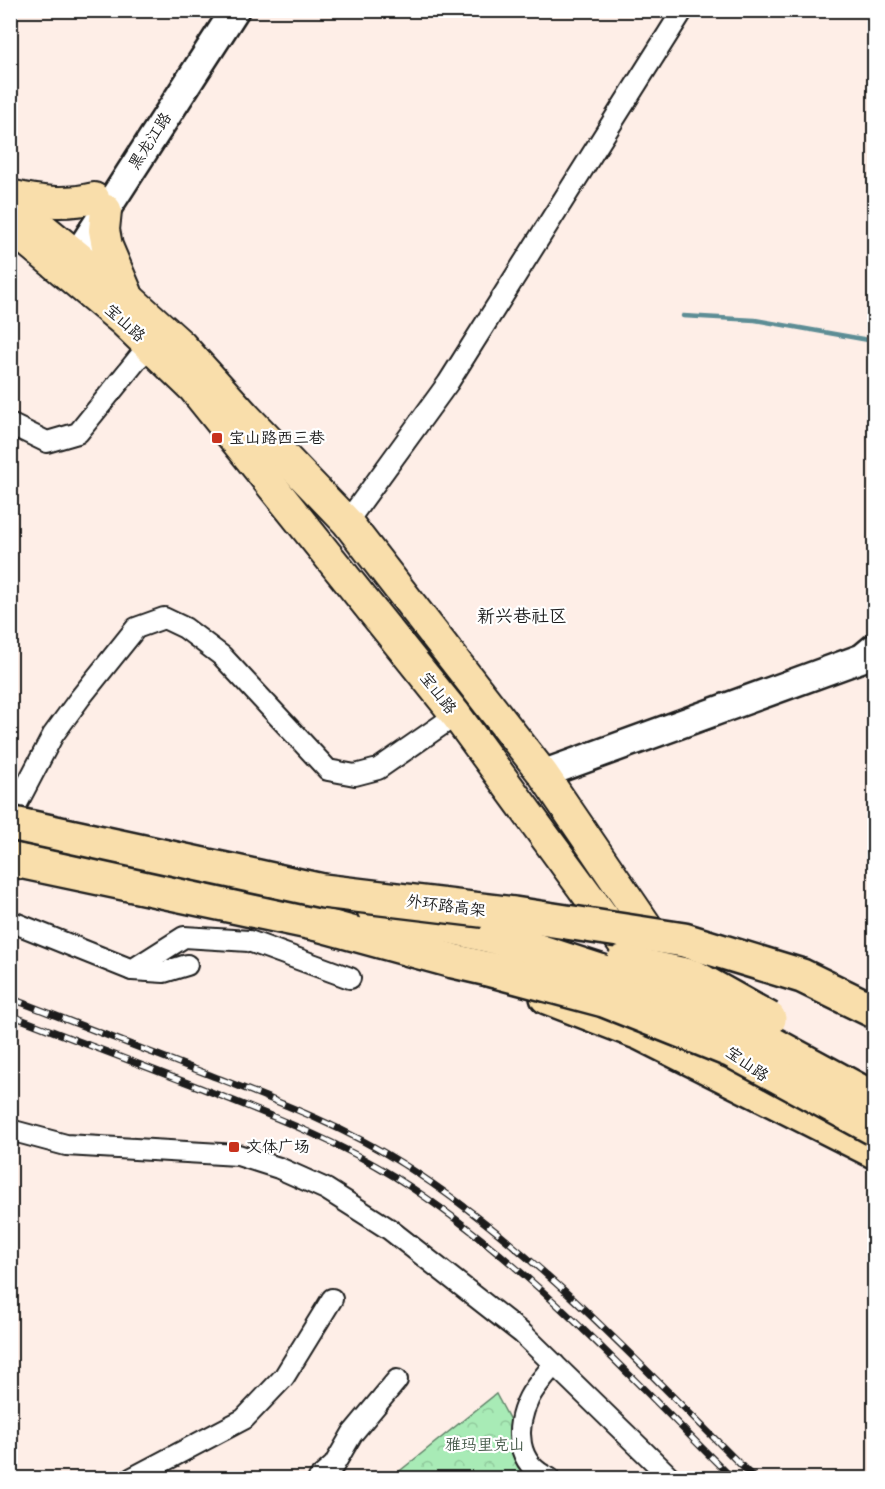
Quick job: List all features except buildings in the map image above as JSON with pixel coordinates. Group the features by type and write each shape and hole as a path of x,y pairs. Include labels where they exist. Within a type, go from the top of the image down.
{"highway":[{"path":"11,825 495,937 694,978 874,1077"},
{"name":"外环路高架","path":"11,825 323,891 514,914 684,940 802,976 874,1011"},
{"name":"外环路高架","path":"11,825 72,851 331,909 521,931 692,958 810,994 874,1025"},
{"path":"10,859 318,924 604,1000 732,1051 874,1128"},
{"path":"495,937 612,975 743,1028 874,1099"},
{"path":"453,961 640,1033 874,1151"}],"main road":[{"name":"黑龙江路","path":"65,258 217,10"},
{"name":"黑龙江路","path":"100,204 236,10"},
{"path":"10,195 49,202 100,204 107,246 130,299"},
{"name":"宝山路","path":"10,201 194,389 214,413 456,716 676,1015 795,1097 874,1140"},
{"name":"宝山路","path":"10,227 130,299 182,345 246,417 347,522 543,774 667,957 697,993 802,1076 874,1113"},
{"path":"543,774 862,658 874,648"}],"street":[{"path":"347,522 448,383 683,10"},
{"path":"10,424 47,442 78,433 149,345"},
{"path":"11,825 53,735 80,698 136,628 164,618 185,628 222,656 328,770 355,775 378,769 456,716"},
{"path":"10,921 132,970 164,972 187,965"},
{"path":"132,970 184,937 249,941 350,978"},
{"path":"10,1130 66,1145 238,1155 279,1168 317,1185 389,1229 523,1334 671,1479"},
{"path":"132,1479 244,1419 284,1377 332,1299"},
{"path":"549,1479 527,1462 519,1443 521,1421 529,1397 554,1364"},
{"path":"319,1479 334,1465 352,1434 397,1380"}],"green space":[{"name":"雅玛里克山","path":"496,1394 541,1478 391,1478"}],"waterway":[{"path":"683,316 755,320 874,341"}],"railway":[{"path":"10,998 284,1105 333,1126 403,1164 452,1197 543,1272 629,1353 754,1478"},
{"path":"10,1015 275,1118 324,1139 395,1177 487,1243 530,1280 732,1478"}],"place":[{"name":"宝山路西三巷","path":"217,438"},
{"name":"文体广场","path":"234,1147"}],"district":[{"name":"新兴巷社区","path":"522,616"}]}
